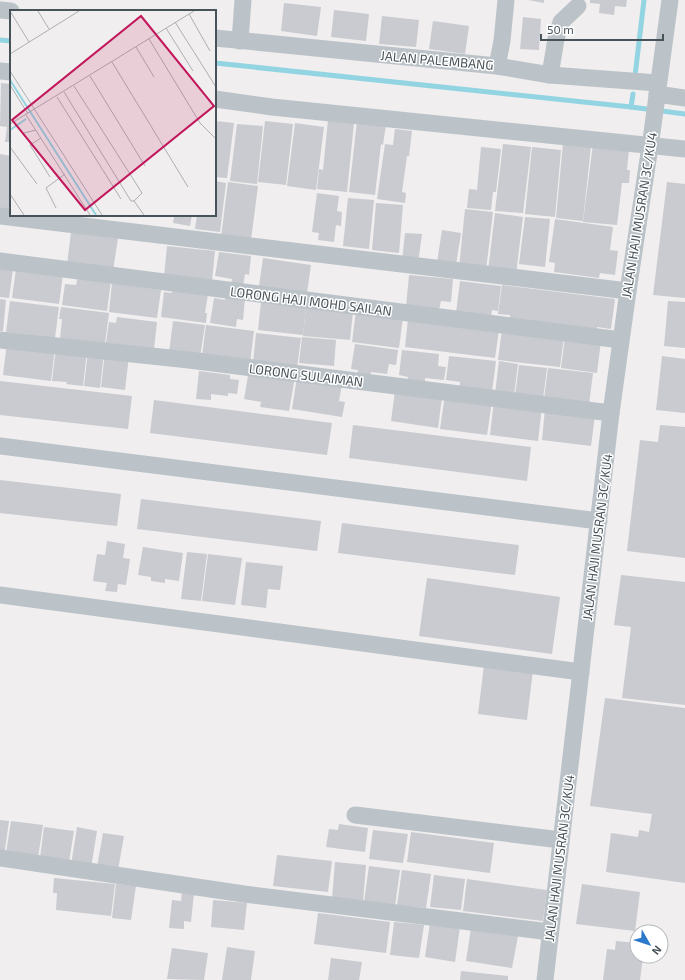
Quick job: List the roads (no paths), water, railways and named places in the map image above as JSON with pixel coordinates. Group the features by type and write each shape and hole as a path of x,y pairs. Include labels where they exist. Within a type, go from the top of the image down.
{"street":[{"path":"240,41 244,0"},
{"path":"497,66 502,41 506,0"},
{"name":"JALAN HAJI MUSRAN 3C/KU4","path":"544,980 621,340 670,0"},
{"path":"550,74 556,39 561,22 578,6"},
{"path":"0,10 10,11"},
{"name":"JALAN PALEMBANG","path":"216,38 497,66 685,98"},
{"path":"0,71 10,72"},
{"path":"216,99 272,107 650,143 685,148"},
{"path":"0,216 628,291"},
{"name":"LORONG HAJI MOHD SAILAN","path":"0,261 621,340"},
{"name":"LORONG SULAIMAN","path":"0,340 197,361 612,413"},
{"path":"0,446 599,521"},
{"path":"0,595 581,672"},
{"path":"355,815 561,840"},
{"path":"0,858 244,894 550,932"}],"waterway":[{"path":"635,76 644,0"},
{"path":"0,40 10,41"},
{"path":"216,63 685,114"},
{"path":"631,107 633,94"}]}
